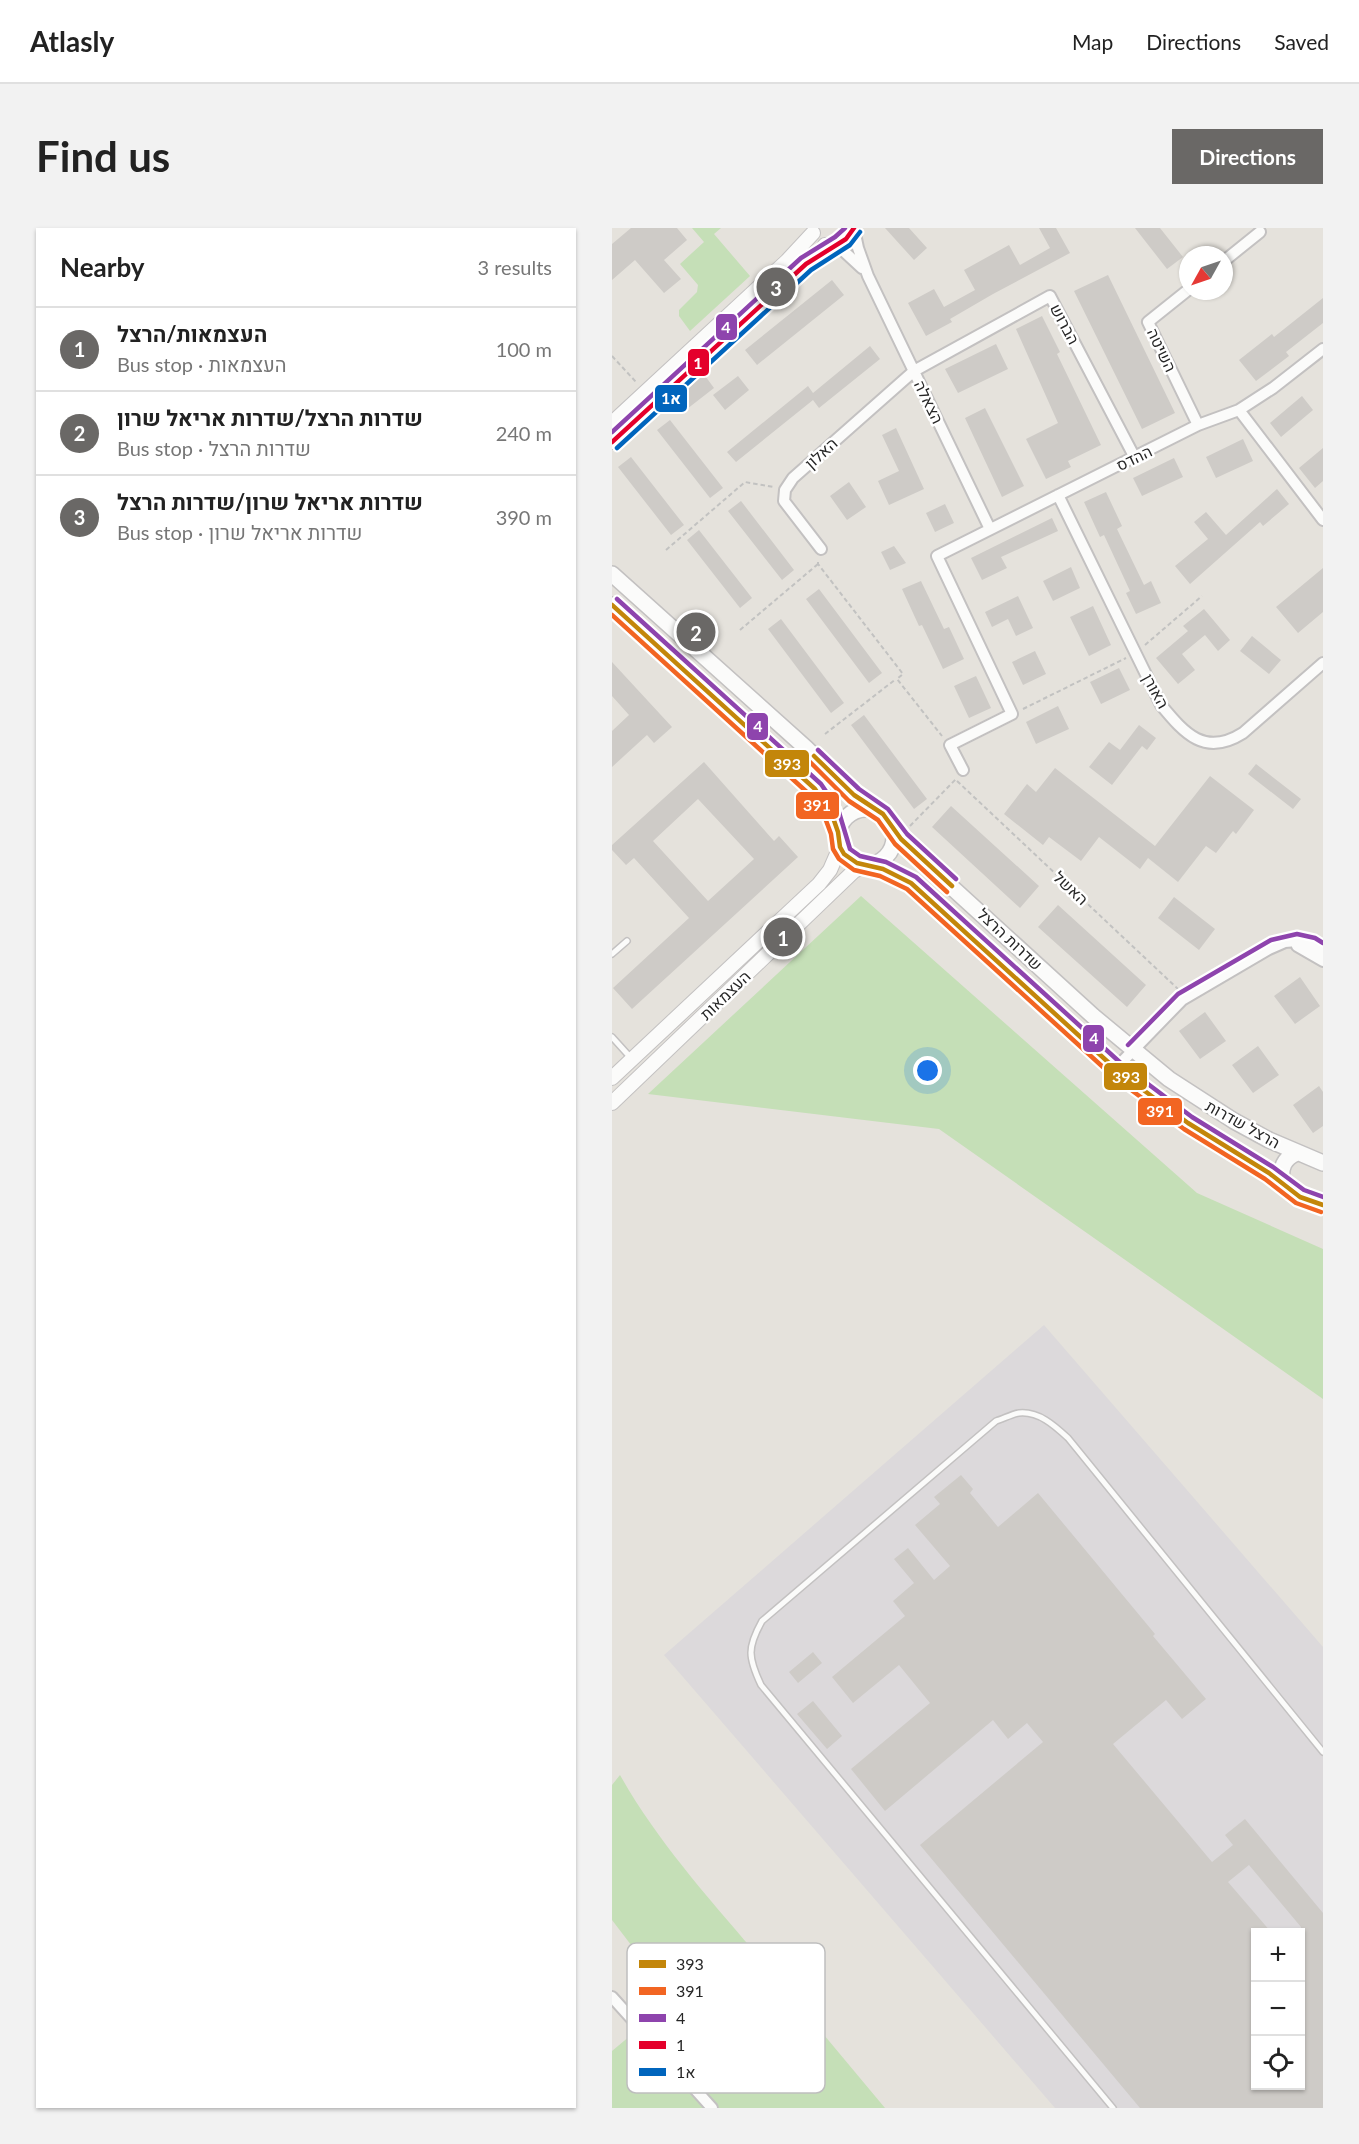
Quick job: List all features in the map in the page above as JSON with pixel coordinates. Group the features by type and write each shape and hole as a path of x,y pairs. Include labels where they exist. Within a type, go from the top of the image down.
{"main road":[{"path":"612,564 646,604"},
{"path":"612,574 806,748 854,795 888,819 896,831 891,850 886,857 868,865 850,860 839,839 831,812 822,797 801,775 612,605"},
{"path":"839,839 841,824 853,812 869,808 878,811"},
{"name":"שדרות הרצל","path":"896,831 923,861 1133,1050"},
{"name":"שדרות הרצל","path":"868,865 891,872 911,883 1115,1069 1162,1106 1254,1162 1300,1197 1321,1203"},
{"name":"הרצל שדרות","path":"1133,1050 1169,1079 1210,1106 1269,1140 1322,1161"},
{"path":"1289,1189 1282,1182 1281,1173 1289,1156 1297,1153"}],"street":[{"path":"612,442 806,264 849,237 854,229"},
{"name":"הצאלה","path":"854,229 868,276 990,529"},
{"path":"612,423 787,261 813,230 820,242 835,246"},
{"path":"1233,254 1260,232"},
{"name":"הצאלה","path":"835,246 856,261 868,276"},
{"name":"הברוש","path":"914,371 1050,296 1135,458"},
{"name":"השיטה","path":"1179,297 1148,322 1198,425"},
{"name":"ההדס","path":"1012,714 938,556 1198,425 1239,410 1273,388 1323,349"},
{"name":"האלון","path":"785,490 793,478 914,371"},
{"path":"1239,410 1323,520"},
{"path":"785,490 784,501 821,549"},
{"name":"האורן","path":"1058,495 1161,705 1177,724 1196,739 1213,744 1228,742 1243,733 1323,663"},
{"path":"963,770 950,745 1012,714"},
{"name":"העצמאות","path":"612,1078 819,884 830,870 839,839"},
{"name":"העצמאות","path":"612,1103 854,871 868,865"},
{"path":"1115,1069 1166,1015 1187,997 1269,949 1285,942 1302,941 1323,952"},
{"path":"1285,942 1304,949 1323,961"},
{"path":"612,1997 627,2014"},
{"path":"698,2093 712,2108"}],"lane":[{"path":"612,954 627,941"},
{"path":"612,1036 632,1059"},
{"path":"1113,2108 761,1685 751,1663 752,1639 762,1621 996,1421 1020,1413 1041,1417 1053,1423 1068,1438 1323,1752"}],"path":[{"path":"612,356 645,393"},
{"path":"666,550 745,482 785,490"},
{"path":"740,630 818,564 821,549"},
{"path":"818,564 903,674 825,734"},
{"path":"1012,714 1136,653 1202,596"},
{"path":"897,679 950,745"},
{"path":"896,831 956,779 963,770"},
{"name":"האשל","path":"956,779 1187,997"}],"shaded area":[{"path":"1044,1325 1323,1647 1323,2108 1055,2108 664,1655"}],"green space":[{"path":"692,228 721,228 714,234 750,276 690,331 679,316 679,310 697,292 698,285 680,264 704,242"},
{"path":"861,896 1197,1193 1323,1249 1323,1399 939,1129 648,1094"},
{"path":"620,1775 649,1821 682,1865 747,1943 630,1943 612,1920 612,1785"},
{"path":"825,2036 885,2108 612,2108 612,2051 627,2038 627,2093 825,2093"}],"building":[{"path":"631,228 677,228 687,240 664,260 681,279 664,293 635,260 612,280 612,244"},
{"path":"885,228 909,228 927,248 914,260"},
{"path":"1039,228 1056,228 1070,253 993,294 950,319 952,322 926,336 908,303 934,289 944,307 975,290 964,270 1009,245 1020,265 1050,248"},
{"path":"1135,228 1160,228 1179,252 1179,260 1167,269"},
{"path":"1108,275 1175,413 1142,429 1074,291"},
{"path":"832,280 844,295 757,365 745,350"},
{"path":"1323,298 1323,323 1286,352 1289,356 1256,381 1239,360 1272,334 1274,337"},
{"path":"1042,316 1060,352 1057,354 1101,445 1068,461 1071,467 1046,479 1026,439 1058,423 1016,329"},
{"path":"996,344 1008,369 958,393 945,369"},
{"path":"870,346 880,359 819,408 813,400 736,462 727,452 808,386 813,393"},
{"path":"703,373 714,388 687,409 676,395"},
{"path":"738,376 749,390 725,410 713,395"},
{"path":"1302,396 1313,410 1281,437 1270,423"},
{"path":"985,408 1024,486 1002,497 965,418"},
{"path":"670,420 723,488 710,498 657,430"},
{"path":"896,428 924,489 889,505 878,481 899,471 882,435"},
{"path":"1243,439 1253,461 1216,478 1206,457"},
{"path":"1323,448 1323,481 1315,488 1299,468"},
{"path":"631,457 684,525 671,535 618,467"},
{"path":"1174,458 1183,477 1142,496 1133,478"},
{"path":"849,482 866,507 847,520 830,496"},
{"path":"1277,489 1289,504 1263,526 1260,522 1190,584 1175,566 1208,539 1194,522 1206,512 1226,535"},
{"path":"1106,492 1122,526 1117,529 1144,585 1151,581 1161,603 1136,614 1126,593 1130,591 1104,535 1100,537 1084,502"},
{"path":"741,501 794,570 782,580 728,511"},
{"path":"945,504 954,523 935,532 926,513"},
{"path":"1052,518 1058,531 1001,557 1007,568 982,580 971,558"},
{"path":"699,530 752,598 740,608 687,540"},
{"path":"894,546 906,563 890,570 881,552"},
{"path":"1071,567 1080,588 1053,601 1043,581"},
{"path":"1323,568 1323,612 1298,633 1276,607"},
{"path":"921,581 944,629 949,627 964,659 943,669 902,589"},
{"path":"819,589 882,673 869,683 806,599"},
{"path":"1018,596 1033,628 1016,636 1008,619 992,627 985,612"},
{"path":"1093,606 1111,645 1089,656 1070,617"},
{"path":"1204,609 1230,640 1218,651 1205,635 1182,654 1195,670 1178,684 1156,658 1188,631 1183,626"},
{"path":"781,619 844,703 831,713 768,629"},
{"path":"1252,636 1281,660 1269,674 1240,651"},
{"path":"1035,651 1046,674 1023,685 1012,662"},
{"path":"612,662 672,727 654,743 647,735 612,767 612,731 629,715 612,696"},
{"path":"1119,668 1130,690 1101,704 1090,682"},
{"path":"976,676 991,708 969,718 954,686"},
{"path":"1058,706 1069,729 1036,744 1026,722"},
{"path":"864,715 927,799 914,809 851,725"},
{"path":"1139,725 1156,738 1147,750 1142,746 1112,785 1089,767 1109,742 1120,750"},
{"path":"704,762 774,841 779,836 798,857 632,1009 613,988 689,918 634,858 626,865 612,850 612,845","holes":["698,799 754,859 708,901 653,841"]},
{"path":"1256,764 1301,799 1293,809 1248,774"},
{"path":"1055,768 1155,846 1210,776 1254,810 1236,834 1233,831 1216,853 1206,846 1178,882 1148,858 1140,869 1099,837 1081,861 1049,837 1043,845 1004,814 1027,784 1036,792"},
{"path":"951,806 1039,886 1020,908 932,827"},
{"path":"1174,897 1215,929 1199,950 1158,918"},
{"path":"1058,905 1146,985 1127,1007 1038,927"},
{"path":"1300,977 1320,1006 1295,1024 1274,996"},
{"path":"1205,1012 1226,1041 1200,1059 1179,1031"},
{"path":"1258,1046 1279,1075 1253,1093 1232,1065"},
{"path":"1319,1086 1323,1092 1323,1126 1313,1133 1293,1105"},
{"path":"961,1475 973,1489 970,1493 998,1527 1038,1493 1206,1699 1182,1719 1166,1700 1113,1744 1212,1862 1233,1845 1225,1835 1245,1819 1323,1913 1323,2108 1140,2108 920,1845 1043,1742 1027,1723 1008,1739 993,1720 885,1811 851,1769 930,1703 899,1665 853,1703 832,1677 905,1616 893,1601 914,1583 894,1559 908,1548 934,1580 950,1566 915,1525 940,1504 934,1497"},
{"path":"813,1652 822,1663 798,1683 789,1672"},
{"path":"813,1701 842,1736 827,1749 797,1714"}],"transit line":[{"name":"4","path":"612,432 801,258 835,237 845,228"},
{"name":"1","path":"612,442 806,264 846,239 854,228"},
{"name":"1א","path":"617,448 811,270 850,245 860,232"},
{"name":"4","path":"617,599 821,784 838,809 850,849 860,856 886,862 916,877 1124,1066 1192,1117 1273,1167 1304,1190 1323,1197"},
{"name":"393","path":"612,605 815,789 831,812 844,854 857,863 883,869 911,883 1119,1072 1188,1123 1269,1173 1300,1197 1323,1205"},
{"name":"391","path":"612,615 809,794 824,815 831,834 833,849 839,859 854,870 880,876 907,889 1115,1078 1184,1129 1265,1179 1296,1203 1321,1212"},
{"name":"4","path":"818,750 859,789 888,809 907,834 956,879"},
{"name":"393","path":"814,756 854,795 883,814 901,839 952,886"},
{"name":"391","path":"809,761 849,801 878,820 895,844 947,892"},
{"name":"4","path":"1128,1045 1178,994 1271,940 1297,934 1315,938 1323,943"}],"place":[{"name":"שדרות אריאל שרון/שדרות הרצל","path":"776,287"},
{"name":"שדרות הרצל/שדרות אריאל שרון","path":"696,632"},
{"name":"העצמאות/הרצל","path":"783,937"}]}
